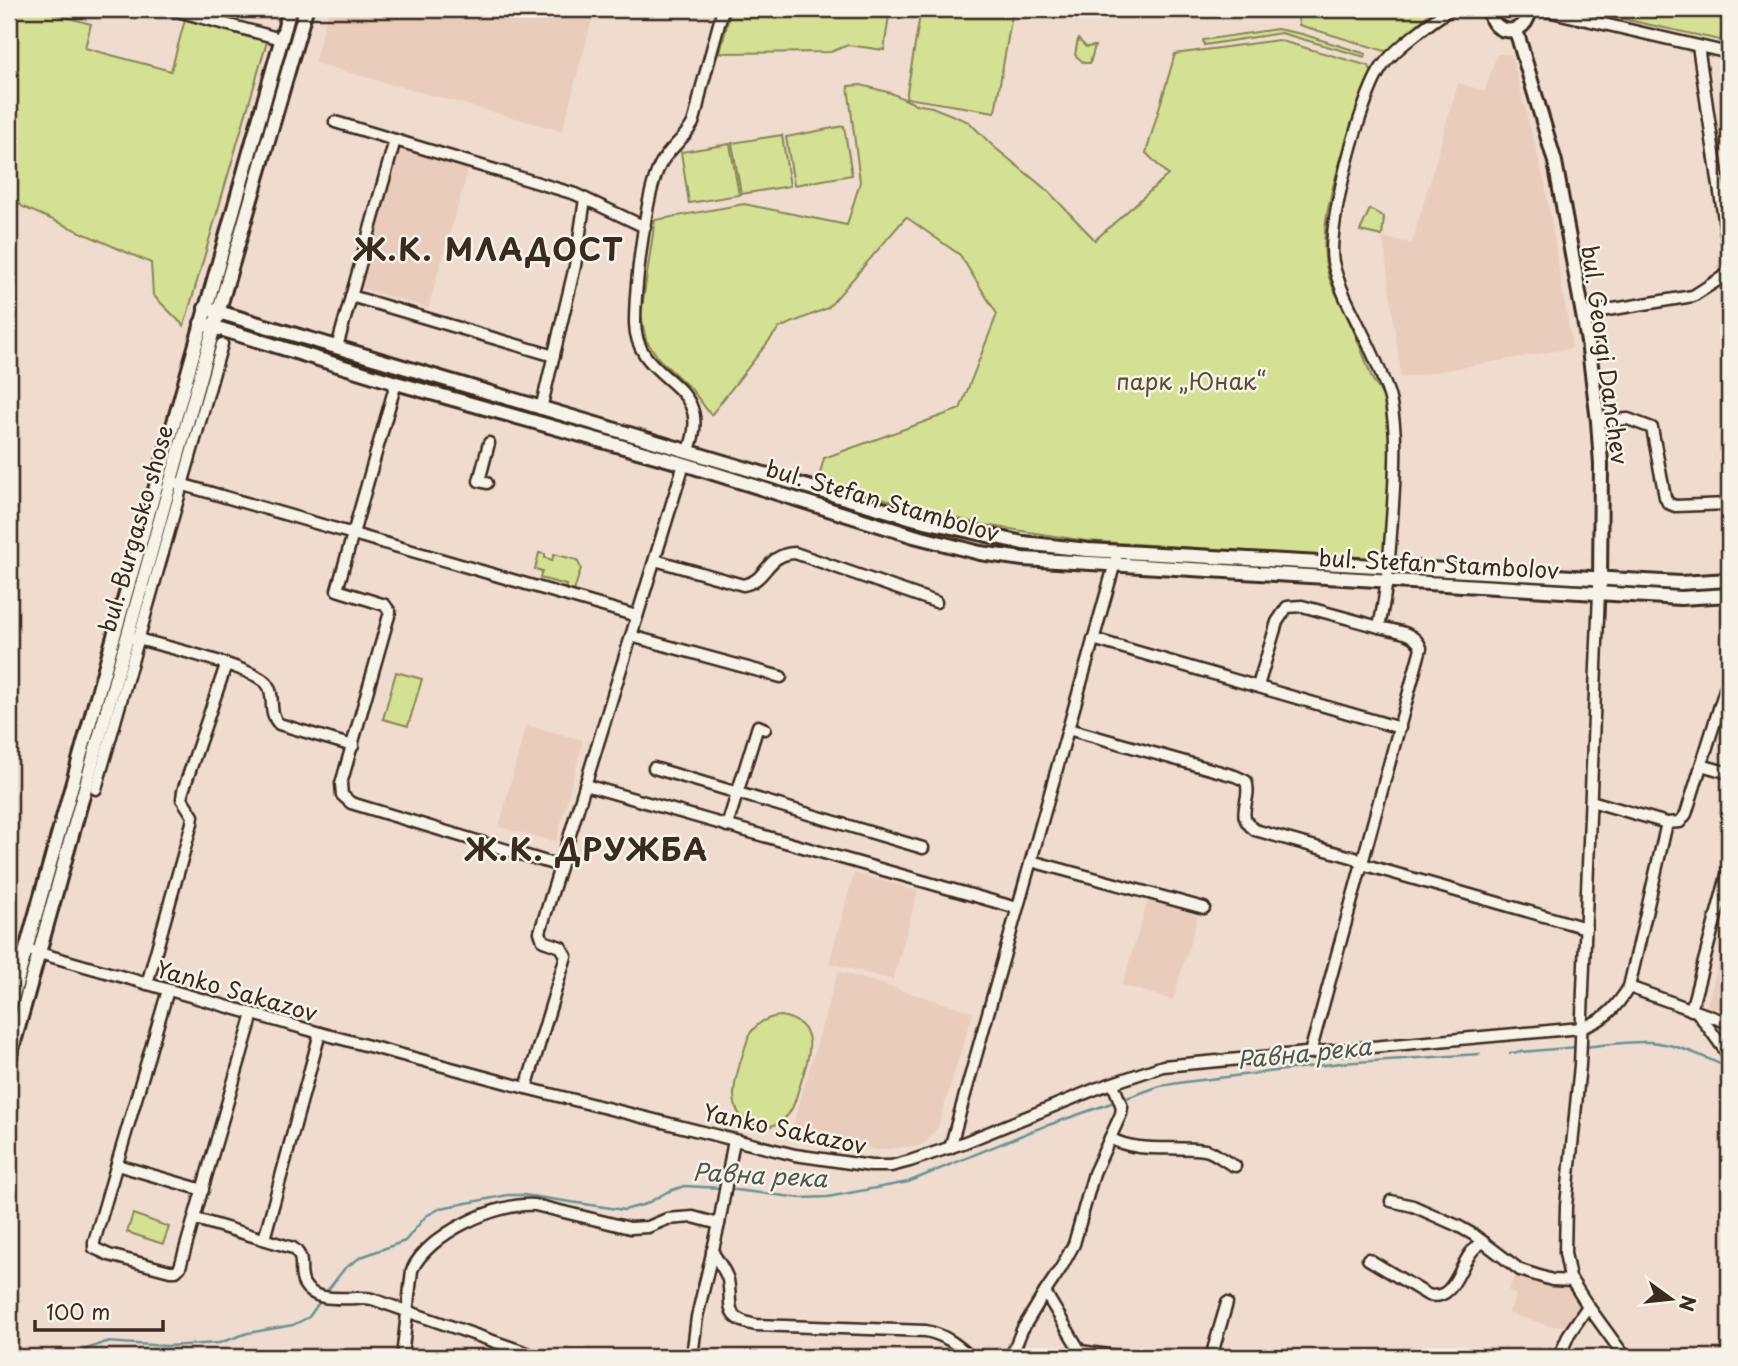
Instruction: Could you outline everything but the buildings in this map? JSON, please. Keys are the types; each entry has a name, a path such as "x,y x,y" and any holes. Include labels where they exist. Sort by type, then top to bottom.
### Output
{"main road":[{"name":"bul. Burgasko shose","path":"212,310 289,9"},
{"name":"bul. Burgasko shose","path":"9,1060 32,951 208,324 306,9"},
{"path":"1490,9 1496,26 1507,31 1516,30 1525,23 1529,9"},
{"name":"bul. Georgi Danchev","path":"1516,30 1555,162 1583,314 1598,421 1602,485 1600,585"},
{"name":"bul. Stefan Stambolov","path":"212,310 813,489 930,522 1023,543 1118,552 1389,566 1600,585 1681,598 1729,595"},
{"name":"bul. Burgasko shose","path":"9,1010 32,951 133,638 177,482 208,324"},
{"name":"bul. Stefan Stambolov","path":"208,324 396,383 684,464 914,536 1023,559 1388,582 1600,585 1729,580"},
{"path":"684,464 689,450"}],"street":[{"path":"170,9 281,38"},
{"path":"689,450 696,424 694,409 686,395 643,354 635,326 636,298 645,227 658,168 692,124 723,9"},
{"path":"1378,627 1388,582 1396,456 1394,421 1388,390 1338,279 1332,253 1337,204 1365,106 1379,72 1389,57 1451,9"},
{"path":"1539,9 1729,53"},
{"path":"1698,46 1726,206 1729,251"},
{"path":"335,122 585,199 645,227"},
{"path":"337,347 396,140"},
{"path":"541,409 575,266 585,199"},
{"path":"1583,314 1693,296 1729,273"},
{"path":"351,296 554,356"},
{"path":"222,344 177,482 637,616"},
{"path":"396,383 337,590 385,605 390,615 340,787 341,795 347,801 560,866"},
{"path":"1598,421 1628,419 1652,428 1668,503 1675,506 1729,504"},
{"path":"487,483 479,481 489,443"},
{"path":"526,1088 566,956 563,949 543,942 539,935 684,464"},
{"path":"950,1148 1118,552"},
{"path":"654,560 743,584 753,583 775,558 783,553 795,553 936,602"},
{"name":"bul. Georgi Danchev","path":"1572,1281 1566,1265 1566,1206 1580,1065 1600,585"},
{"path":"1258,686 1277,622 1287,607 1302,606 1413,636 1421,648 1310,1053"},
{"path":"631,636 781,677"},
{"path":"96,789 133,638 226,665 264,681 270,688 272,717 279,724 353,746"},
{"path":"1093,639 1400,729"},
{"path":"147,984 192,823 193,816 182,799 183,791 226,665"},
{"path":"1591,801 1667,823 1676,824 1684,818 1727,683 1729,684"},
{"path":"727,826 758,726 765,729"},
{"path":"1068,729 1246,781 1249,790 1245,821 1255,830 1586,928"},
{"path":"1701,765 1729,773"},
{"path":"654,768 923,848"},
{"path":"585,785 1017,908"},
{"path":"1581,1028 1598,1022 1608,1014 1617,1006 1629,987 1667,823"},
{"path":"1031,861 1204,908"},
{"path":"1694,1012 1729,868"},
{"path":"1717,913 1729,917"},
{"name":"Yanko Sakazov","path":"32,951 526,1088 795,1155 871,1166 891,1166 950,1148 1114,1088 1133,1075 1163,1066 1581,1028"},
{"path":"1629,987 1729,1023"},
{"path":"167,990 94,1248 109,1255 176,1271 180,1266 196,1219 253,1014"},
{"path":"1694,1012 1729,1056"},
{"path":"264,1239 320,1033"},
{"path":"1011,1357 1022,1331 1074,1244 1094,1173 1121,1114 1114,1088"},
{"path":"1110,1138 1131,1145 1205,1150 1235,1166"},
{"path":"692,1357 697,1317 719,1224 734,1140"},
{"path":"117,1165 203,1190"},
{"path":"1391,1201 1413,1206 1458,1226 1520,1270 1552,1280 1572,1281 1625,1357"},
{"path":"402,1357 412,1270 417,1258 452,1231 500,1208 522,1204 535,1205 631,1228 648,1227 667,1219 694,1217 719,1224"},
{"path":"196,1219 299,1252 302,1259 301,1277 306,1288 317,1295 329,1298 358,1296 539,1357"},
{"path":"1368,1259 1438,1298 1450,1289 1471,1251 1484,1242"},
{"path":"712,1251 728,1278 729,1308 733,1316 743,1322 756,1325 926,1331 942,1335 956,1343 971,1357"},
{"path":"1045,1292 1080,1351 1088,1355 1123,1357"},
{"path":"1211,1357 1227,1303"},
{"path":"1559,1357 1569,1334 1588,1306"},
{"path":"1131,1357 1160,1357"}],"shaded area":[{"path":"329,9 595,9 562,131 314,63"},
{"path":"1497,54 1511,54 1545,184 1572,348 1401,378 1383,238 1412,243 1458,83 1485,91"},
{"path":"398,147 469,167 428,308 357,287"},
{"path":"526,725 583,740 556,842 499,827"},
{"path":"854,873 918,891 893,980 829,963"},
{"path":"1148,900 1198,916 1173,1000 1122,985"},
{"path":"1729,926 1729,1012 1707,1006"},
{"path":"838,971 973,1012 937,1129 923,1145 876,1150 793,1125"},
{"path":"1517,1273 1571,1287 1582,1311 1568,1326 1549,1326 1509,1313 1516,1295 1508,1290"}],"green space":[{"path":"9,9 36,9 91,24 85,48 171,71 186,16 268,38 184,326 153,295 151,263 23,207 9,194"},
{"path":"731,9 890,9 884,50 848,45 831,52 720,53"},
{"path":"921,9 1013,9 995,112 906,98"},
{"path":"1297,9 1433,10 1388,52 1299,25"},
{"path":"1577,9 1729,9 1729,42"},
{"path":"1277,29 1366,54 1365,57 1281,33 1204,45 1203,40"},
{"path":"1078,39 1086,47 1095,46 1090,63 1084,63 1075,55"},
{"name":"парк „Юнак“","path":"1278,40 1369,66 1373,75 1337,171 1330,198 1324,248 1330,281 1372,378 1384,398 1389,416 1392,456 1386,560 1086,541 978,524 818,481 824,458 960,409 997,314 960,255 906,217 828,308 779,328 711,415 692,390 659,359 646,340 641,315 655,220 744,204 847,225 860,182 848,86 861,85 891,93 969,122 993,146 1048,191 1095,240 1168,175 1146,153 1175,54"},
{"path":"844,126 852,175 794,185 786,137"},
{"path":"782,135 790,186 741,194 732,143"},
{"path":"730,144 739,195 689,203 681,152"},
{"path":"1370,209 1384,217 1382,236 1360,231"},
{"path":"539,553 552,560 554,554 577,560 581,568 574,591 565,590 566,585 540,578 542,571 535,569"},
{"path":"396,672 422,679 408,726 383,719"},
{"path":"781,1016 803,1026 809,1043 807,1064 788,1115 775,1125 759,1126 743,1118 737,1109 735,1085 749,1035 762,1021"},
{"path":"133,1214 169,1227 163,1244 127,1232"}],"waterway":[{"name":"Равна река","path":"1583,1047 1633,1042 1660,1043 1729,1068"},
{"name":"Равна река","path":"1510,1053 1577,1047"},
{"name":"Равна река","path":"1124,1099 1160,1086 1185,1082 1341,1063 1480,1054"},
{"name":"Равна река","path":"728,1189 801,1198 828,1197 908,1182 1037,1129 1117,1101"},
{"name":"Равна река","path":"324,1295 345,1268 361,1257 405,1241 426,1216 441,1208 508,1195 524,1195 624,1210 646,1204 684,1186 722,1188"},
{"name":"Равна река","path":"76,1357 87,1349 106,1342 166,1346 219,1343 248,1333 293,1325 309,1317 321,1300"}],"district":[{"name":"Ж.К. МЛАДОСТ","path":"489,248"},
{"name":"Ж.К. ДРУЖБА","path":"587,848"}]}
